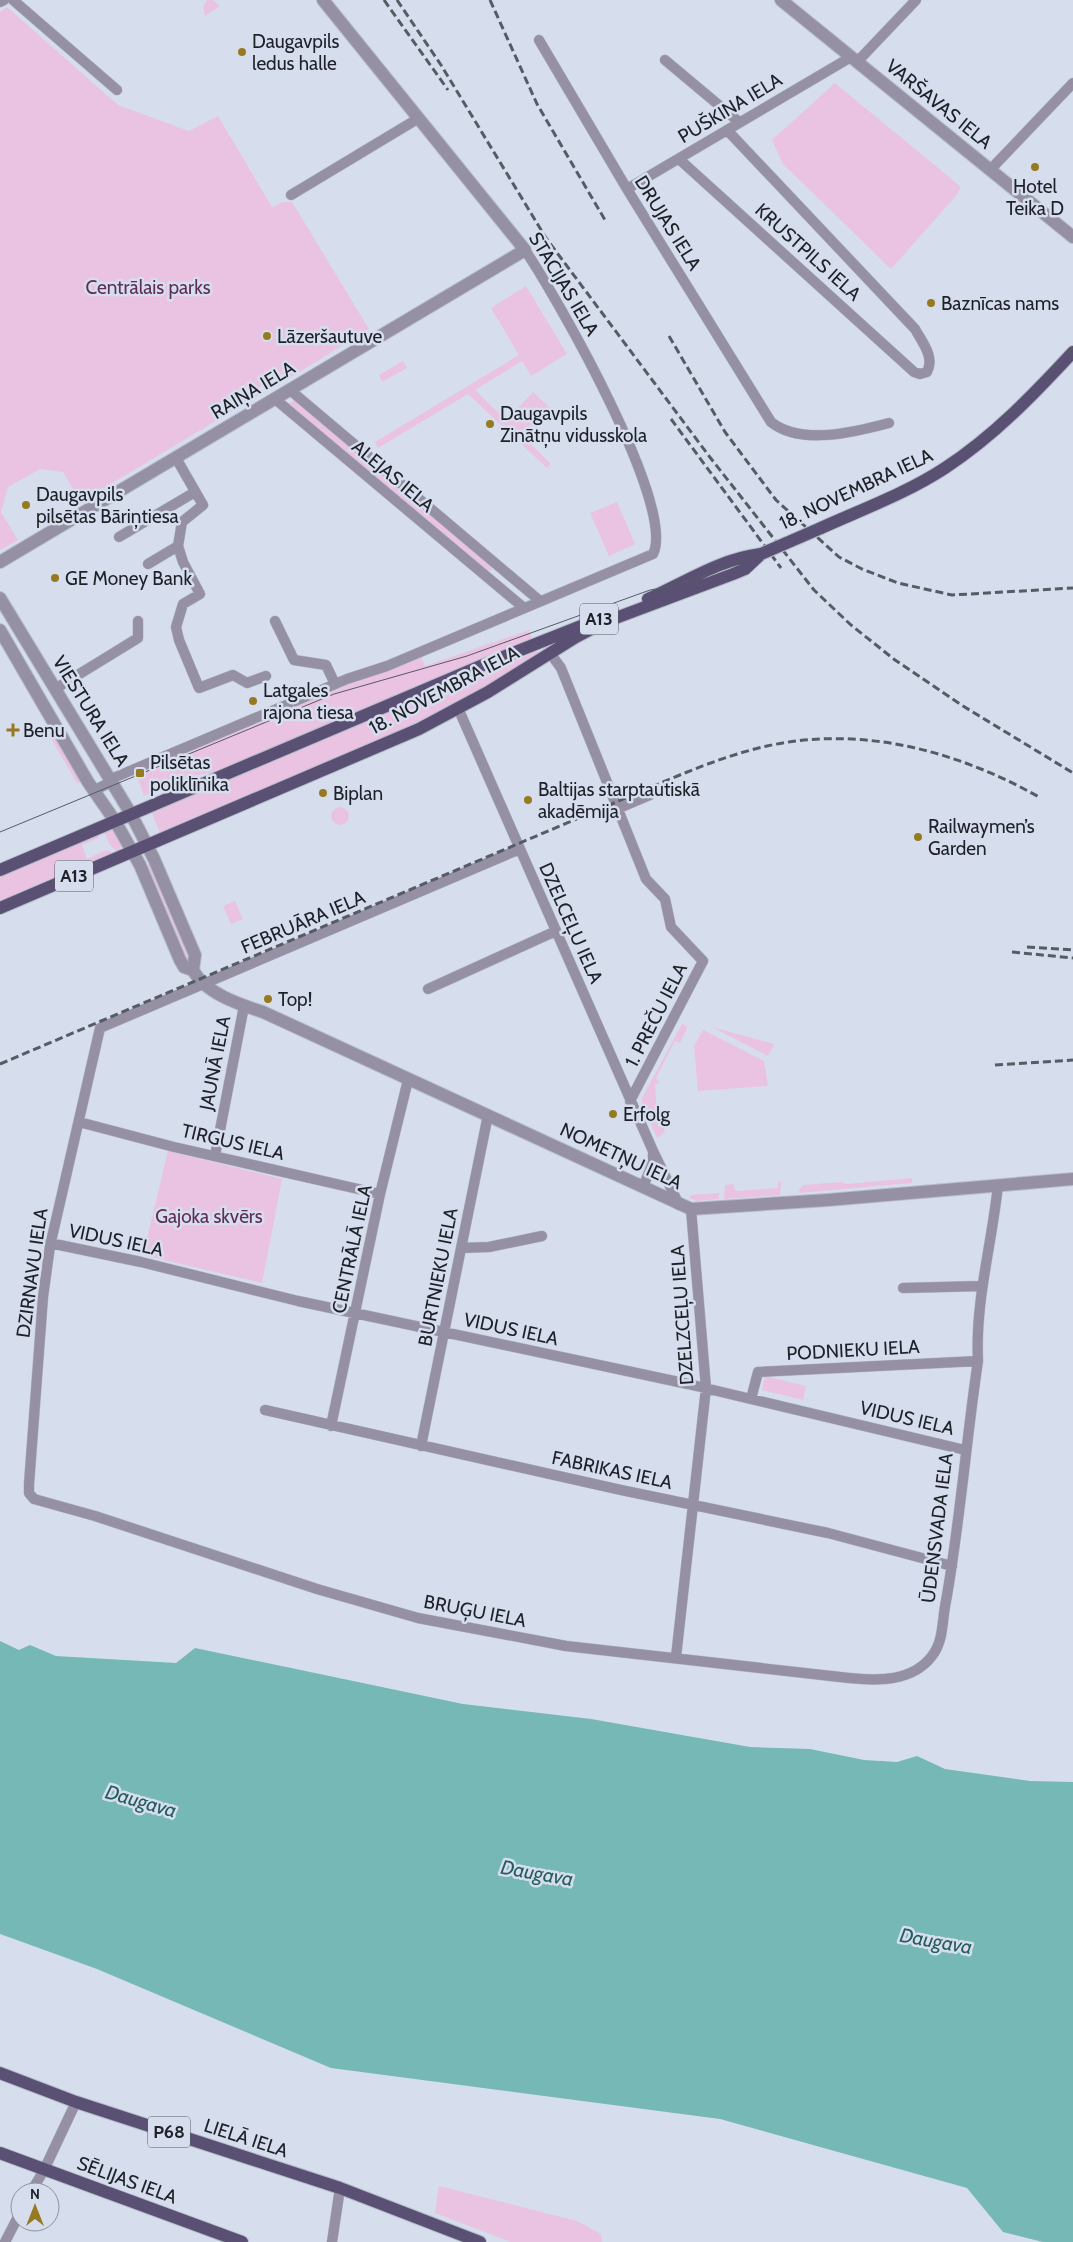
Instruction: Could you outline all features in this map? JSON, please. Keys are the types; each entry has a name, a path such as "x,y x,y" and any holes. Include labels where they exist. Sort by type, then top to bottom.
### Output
{"main road":[{"name":"18. NOVEMBRA IELA","path":"0,870 475,668 623,610 690,577 739,557 761,554 905,490 967,452 1005,421 1073,352"},
{"name":"18. NOVEMBRA IELA","path":"0,908 419,729 517,676 550,653 605,622 733,574 745,568 761,554"},
{"name":"LIELĀ IELA","path":"0,2073 76,2102 340,2188 480,2242"},
{"name":"SĒLIJAS IELA","path":"0,2153 242,2242"}],"street":[{"path":"0,2 4,0"},
{"path":"12,0 117,90"},
{"name":"STACIJAS IELA","path":"323,0 525,250 616,413 633,448 653,513 658,536 656,549"},
{"name":"VARŠAVAS IELA","path":"782,0 1073,237"},
{"name":"PUŠKINA IELA","path":"627,189 740,122 854,59 916,0"},
{"name":"DRUJAS IELA","path":"539,40 627,189 770,422 780,429 820,436 854,432 889,423"},
{"path":"665,60 740,122"},
{"path":"990,170 1073,83"},
{"path":"291,195 419,118"},
{"name":"KRUSTPILS IELA","path":"679,159 914,372 920,374 927,372 931,365 930,357 915,329 727,130"},
{"name":"RAIŅA IELA","path":"0,562 525,250"},
{"name":"ALEJAS IELA","path":"290,390 540,601"},
{"name":"ALEJAS IELA","path":"274,399 524,608"},
{"path":"176,458 203,505 182,522 178,546 182,562 200,594 183,604 176,626 179,640 199,688 233,675 247,683 266,676"},
{"path":"119,537 195,492"},
{"path":"148,564 178,546"},
{"name":"18. NOVEMBRA IELA","path":"94,790 107,784 111,779 335,684 387,666 649,557 656,549"},
{"path":"490,579 500,567"},
{"name":"VIESTURA IELA","path":"0,598 111,779 147,844"},
{"path":"55,689 138,638 138,621"},
{"path":"275,621 294,660 326,665 335,684"},
{"name":"VIESTURA IELA","path":"0,630 88,782 115,821 132,851"},
{"name":"1. PREČU IELA","path":"550,653 561,668 646,879 665,899 670,927 703,961 630,1101"},
{"name":"DZELCEĻU IELA","path":"458,708 653,1152 685,1207"},
{"path":"617,809 650,795"},
{"path":"147,844 195,955 193,970"},
{"name":"FEBRUĀRA IELA","path":"100,1028 520,849"},
{"name":"NOMETŅU IELA","path":"132,851 180,960 184,967 193,970 203,984 244,1006 262,1012 488,1115 685,1207 828,1200 1073,1179"},
{"path":"428,989 556,931"},
{"name":"JAUNĀ IELA","path":"215,1156 244,1006"},
{"name":"DZIRNAVU IELA","path":"31,1496 28,1493 50,1243 100,1028"},
{"name":"CENTRĀLĀ IELA","path":"331,1426 380,1194 408,1080"},
{"name":"BURTNIEKU IELA","path":"421,1446 488,1115"},
{"name":"TIRGUS IELA","path":"79,1122 380,1194"},
{"path":"643,1187 653,1162 653,1152"},
{"name":"ŪDENSVADA IELA","path":"925,1664 934,1655 940,1639 952,1566 965,1450 978,1362 977,1337 982,1286 994,1228 998,1185"},
{"name":"DZELZCEĻU IELA","path":"676,1657 706,1388 685,1207"},
{"path":"461,1248 489,1247 542,1236"},
{"name":"VIDUS IELA","path":"50,1243 141,1262 356,1314 706,1388 965,1450"},
{"path":"903,1288 982,1286"},
{"name":"PODNIEKU IELA","path":"751,1399 758,1372 978,1362"},
{"name":"FABRIKAS IELA","path":"265,1410 421,1446 828,1534 952,1566"},
{"name":"BRUĢU IELA","path":"31,1496 34,1499 229,1558 317,1589 418,1618 549,1643 881,1681 909,1673 925,1664"},
{"path":"37,2182 76,2102"},
{"path":"332,2242 340,2188"}],"green space":[{"path":"207,0 213,0 220,6 205,16 203,7"},
{"name":"Centrālais parks","path":"7,7 118,105 189,131 218,116 272,207 283,202 292,202 369,329 288,379 282,374 255,390 259,395 81,502 63,472 40,469 8,487 1,512 18,540 0,550 0,12"},
{"path":"835,83 961,187 955,197 891,269 783,164 772,140"},
{"path":"526,286 567,354 531,376 522,361 475,390 506,420 533,392 550,408 524,437 551,464 547,468 468,394 378,448 375,442 519,355 491,308"},
{"path":"403,361 407,368 382,382 379,375"},
{"path":"294,400 492,566 492,570 488,571 288,404"},
{"path":"617,502 635,544 609,556 590,513"},
{"path":"529,630 532,640 216,771 191,777 144,796 136,773 334,690 421,657 425,666"},
{"path":"536,649 539,654 494,681 401,730 160,833 151,811 460,681 526,656"},
{"path":"49,735 57,739 82,782 77,783"},
{"path":"340,807 346,810 349,816 346,822 340,825 334,822 331,816 334,810"},
{"path":"110,829 113,830 122,847 117,851 110,845 104,832"},
{"path":"99,834 99,838 82,845 87,859 106,850 113,853 0,901 0,876"},
{"path":"149,864 188,956 187,959 146,866"},
{"path":"235,901 243,919 231,924 223,906"},
{"path":"682,1024 687,1026 687,1028 680,1043 675,1041 656,1078 660,1083 655,1084 658,1127 663,1127 665,1132 657,1138 642,1104 642,1098"},
{"path":"712,1027 774,1044 768,1056"},
{"path":"703,1030 764,1061 768,1086 698,1091 694,1046"},
{"name":"Gajoka skvērs","path":"168,1151 282,1179 262,1283 143,1255"},
{"path":"912,1178 912,1183 800,1193 799,1190 803,1185 841,1182 847,1184"},
{"path":"781,1181 780,1195 724,1199 725,1185 734,1184 735,1191 778,1188 778,1182"},
{"path":"719,1193 719,1199 697,1201 689,1198 691,1195"},
{"path":"765,1376 806,1386 803,1400 762,1390"},
{"path":"439,2186 577,2221 601,2234 602,2242 511,2242 435,2213"}],"water":[{"name":"Daugava","path":"0,1641 19,1650 30,1645 56,1656 176,1663 195,1648 463,1704 591,1719 750,1747 810,1749 864,1760 897,1762 917,1756 945,1769 1030,1781 1073,1782 1073,2242 1043,2242 1003,2232 967,2188 720,2119 331,2068 97,1969 0,1934"}],"tram line":[{"path":"0,832 334,694 467,656 650,590 699,578 868,506 934,472 971,447 1017,407 1073,348"}],"railway":[{"path":"384,0 448,90"},
{"path":"397,0 441,65 546,238 709,456 814,590 851,625 895,660 963,706 1073,773"},
{"path":"490,0 537,104 605,220"},
{"path":"669,336 725,432 776,500 839,557 862,569 898,583 952,595 1073,588"},
{"path":"671,419 781,568"},
{"path":"0,1064 670,779 747,751 803,740 838,739 908,746 942,755 975,767 1039,797"},
{"path":"1027,947 1073,950"},
{"path":"1012,952 1073,958"},
{"path":"995,1065 1073,1060"}],"place":[{"name":"Daugavpils ledus halle","path":"242,52"},
{"name":"Hotel Teika D","path":"1035,167"},
{"name":"Baznīcas nams","path":"931,303"},
{"name":"Lāzeršautuve","path":"267,336"},
{"name":"Daugavpils Zinātņu vidusskola","path":"490,424"},
{"name":"Daugavpils pilsētas Bāriņtiesa","path":"26,505"},
{"name":"GE Money Bank","path":"55,578"},
{"name":"Latgales rajona tiesa","path":"253,701"},
{"name":"Benu","path":"13,730"},
{"name":"Pilsētas poliklīnika","path":"140,773"},
{"name":"Biplan","path":"323,793"},
{"name":"Baltijas starptautiskā akadēmija","path":"528,800"},
{"name":"Railwaymen’s Garden","path":"918,837"},
{"name":"Top!","path":"268,999"},
{"name":"Erfolg","path":"613,1114"}]}
